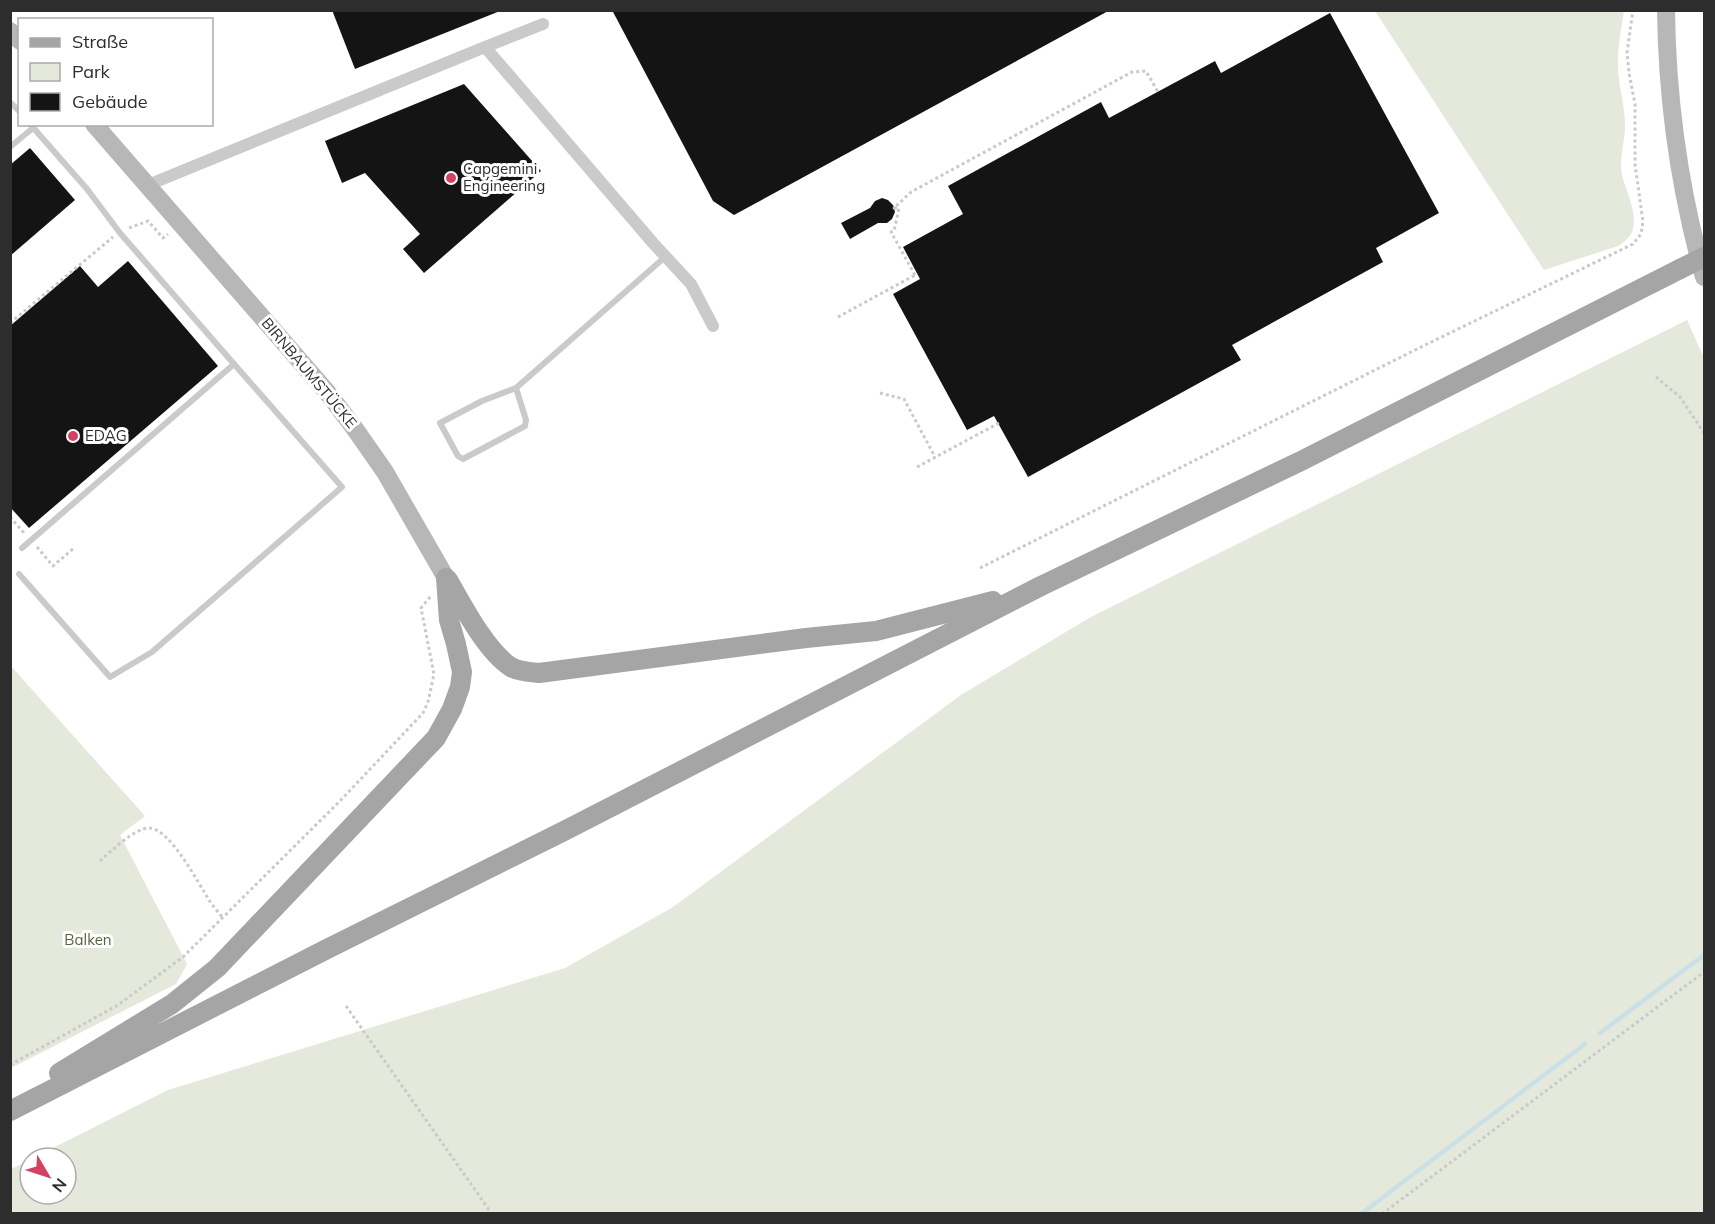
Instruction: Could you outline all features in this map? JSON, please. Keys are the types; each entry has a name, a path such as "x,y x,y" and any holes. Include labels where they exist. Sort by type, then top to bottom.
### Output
{"main road":[{"path":"10,1110 564,831 1041,586 1301,461 1704,257"},
{"path":"446,578 476,627 496,653 513,669 539,673 876,631 972,608 1041,586"},
{"path":"10,1102 172,1004 217,968 436,738 452,709 460,687 462,672 449,620 446,578"}],"street":[{"path":"1666,10 1672,100 1684,193 1704,277"},
{"path":"148,185 543,24"},
{"path":"485,47 691,284 713,326"},
{"name":"BIRNBAUMSTÜCKE","path":"96,126 327,392 384,472 446,578"}],"lane":[{"path":"10,147 32,126 87,189 120,233 342,487 152,652 110,677 19,574"},
{"path":"516,388 526,420 525,426 463,459 458,456 440,423 482,401 516,388 665,256"},
{"path":"22,548 234,364"}],"path":[{"path":"980,568 1419,348 1634,244 1641,234 1643,222 1635,164 1635,104 1627,53 1633,10"},
{"path":"838,317 916,275 891,232 894,231 899,207 894,208 911,192 1132,72 1146,72 1158,92"},
{"path":"10,323 108,240 148,221 163,238 181,223"},
{"path":"1656,376 1680,397 1704,433"},
{"path":"880,393 904,399 936,457"},
{"path":"917,467 999,423"},
{"path":"10,1065 118,1005 183,957 340,801 423,713 428,702 434,674 421,608 446,578"},
{"path":"100,861 142,829 158,830 171,842 223,918"},
{"path":"1382,1214 1704,972"},
{"path":"346,1006 492,1214"}],"green space":[{"path":"1375,11 1624,11 1618,70 1625,125 1621,169 1634,216 1633,229 1629,237 1618,246 1544,270"},
{"path":"1687,320 1704,358 1704,1213 11,1213 11,1169 18,1166 18,1206 78,1206 78,1146 57,1146 168,1090 565,968 673,907 961,695 1089,618"},
{"name":"Balken","path":"10,665 145,816 120,835 187,964 176,984 11,1068"}],"building":[{"path":"332,10 500,10 500,11 355,69"},
{"path":"612,10 1110,10 734,215 713,201"},
{"path":"1330,13 1439,213 1376,248 1383,262 1232,345 1241,360 1028,477 994,416 967,430 893,294 920,279 903,247 963,214 948,186 1101,102 1109,118 1215,61 1221,73"},
{"name":"Capgemini Engineering","path":"464,84 541,171 424,273 403,249 420,234 365,173 342,183 325,141"},
{"path":"30,148 75,200 10,256 10,165"},
{"path":"882,198 893,205 895,212 892,219 887,223 878,223 850,239 841,223 870,208 875,201"},
{"name":"EDAG","path":"128,261 218,366 29,528 10,507 10,326 80,266 98,287"}],"waterway":[{"path":"1600,1033 1704,955"},
{"path":"1361,1214 1585,1044"}],"place":[{"name":"Capgemini Engineering","path":"451,178"},
{"name":"EDAG","path":"73,436"}]}
